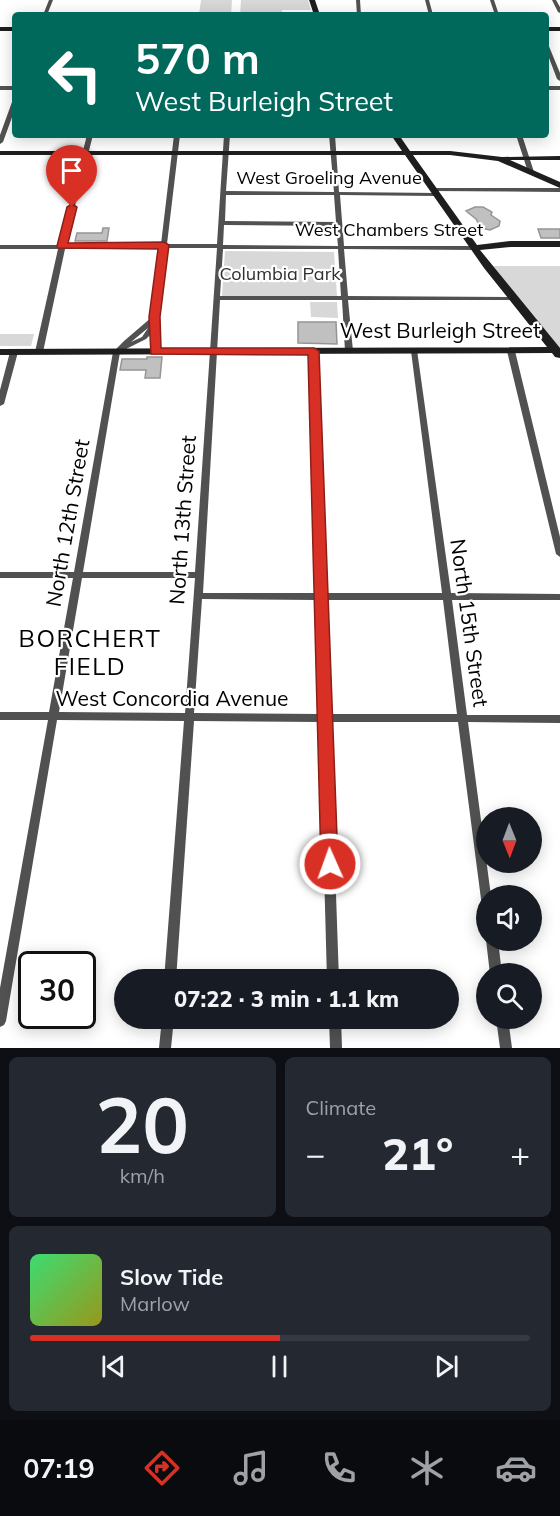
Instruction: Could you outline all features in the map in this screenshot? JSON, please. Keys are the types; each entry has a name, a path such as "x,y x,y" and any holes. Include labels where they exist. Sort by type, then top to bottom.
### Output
{"main road":[{"path":"398,138 450,153 500,159 560,185"},
{"path":"398,138 475,248 513,299 558,353"},
{"path":"0,153 85,156 450,153"},
{"path":"410,155 516,166"},
{"path":"0,160 85,156"},
{"path":"459,159 560,158"},
{"name":"West Chambers Street","path":"475,248 511,244 560,244"},
{"name":"West Burleigh Street","path":"0,352 511,351 558,353"}],"street":[{"path":"554,0 560,12"},
{"path":"549,52 560,79"},
{"path":"0,141 12,110"},
{"path":"39,352 62,246 89,138"},
{"path":"155,351 155,319 177,138"},
{"name":"North 13th Street","path":"171,969 198,596 227,138"},
{"path":"332,138 349,351"},
{"path":"520,138 531,172"},
{"name":"West Groeling Avenue","path":"223,193 560,190"},
{"path":"221,223 338,224"},
{"name":"West Chambers Street","path":"0,247 164,245 475,248"},
{"path":"217,298 513,299"},
{"path":"117,352 144,338 155,319"},
{"path":"314,351 333,969"},
{"name":"North 15th Street","path":"414,351 484,885"},
{"path":"511,351 560,554"},
{"path":"0,404 14,352"},
{"name":"North 12th Street","path":"0,1021 51,716 117,352"},
{"path":"0,575 199,574"},
{"path":"198,596 560,597"},
{"name":"West Concordia Avenue","path":"0,716 560,719"},
{"path":"165,1048 167,1029"},
{"path":"335,1029 336,1048"},
{"path":"503,1029 506,1048"}],"green space":[{"path":"201,0 232,0 231,12 199,12"},
{"path":"241,0 308,0 311,10 282,10 282,12 240,12"},
{"name":"Columbia Park","path":"225,251 334,252 337,296 222,296"},
{"path":"487,266 560,266 560,355"},
{"path":"310,302 337,302 338,318 311,317"},
{"path":"0,334 34,334 31,346 0,346"}],"building":[{"path":"475,207 483,207 492,212 491,215 500,221 499,226 490,230 481,228 476,219 466,211"},
{"path":"103,228 109,228 107,241 75,241 77,233 102,233"},
{"path":"538,229 560,229 560,238 541,238"},
{"path":"298,322 336,322 337,344 298,343"},
{"path":"147,357 162,357 160,378 145,378 146,370 120,370 122,359 147,359"}],"district":[{"name":"BORCHERT FIELD","path":"90,653"}],"route":[{"path":"72,207 62,246 164,245 155,317 155,351 314,351 330,864"}]}
